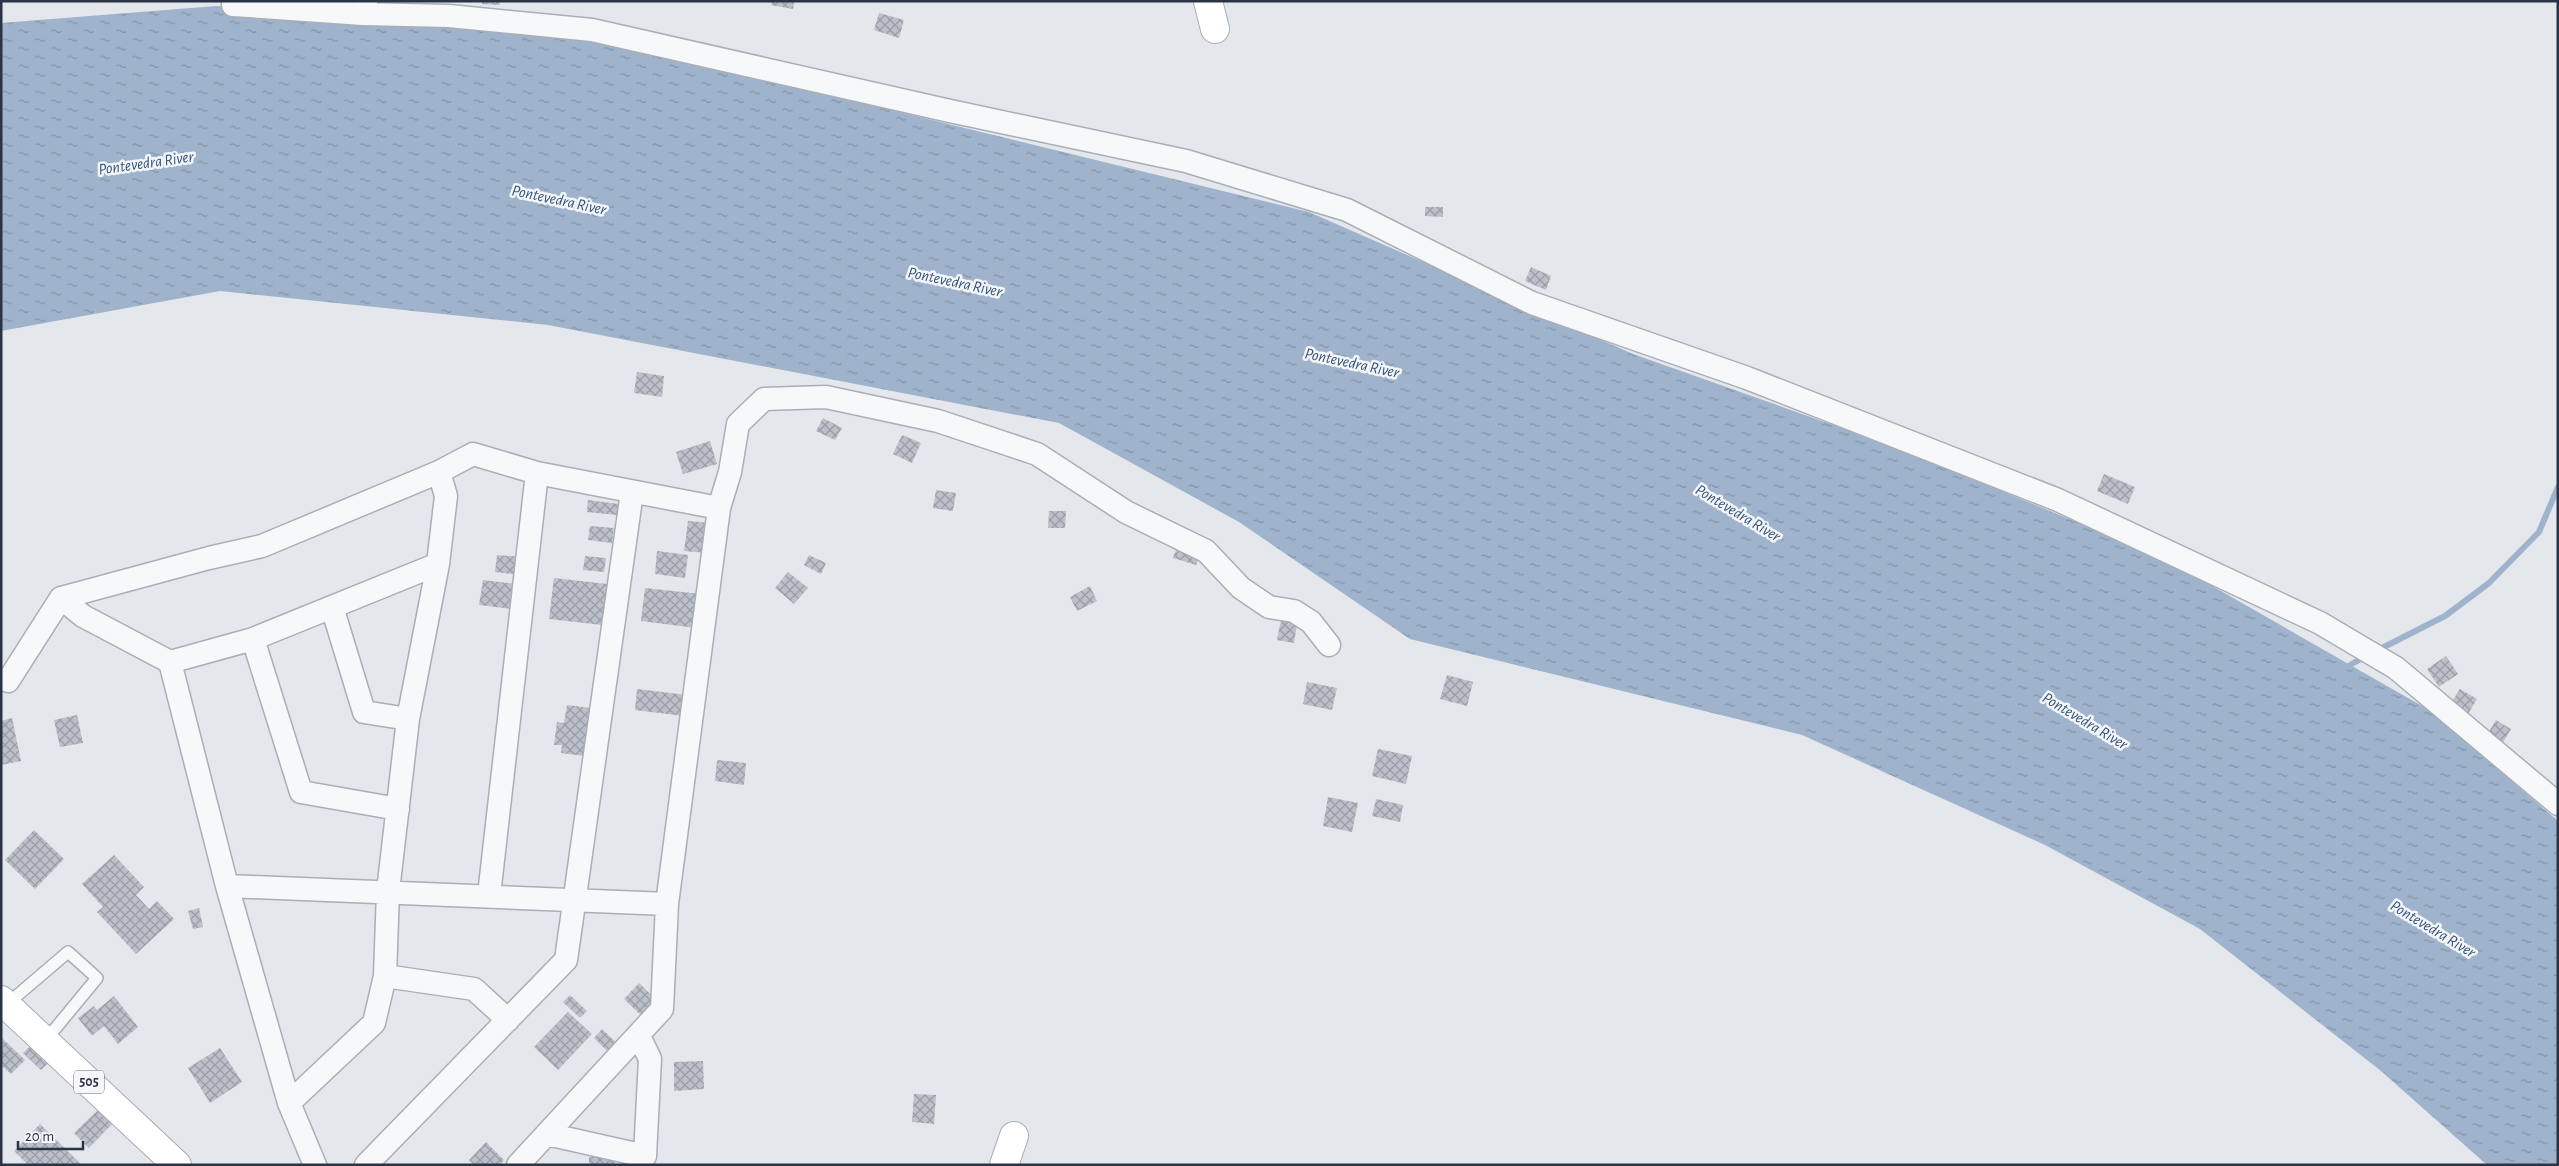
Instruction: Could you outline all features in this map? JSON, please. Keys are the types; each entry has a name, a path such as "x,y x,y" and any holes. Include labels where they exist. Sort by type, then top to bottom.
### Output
{"main road":[{"path":"1208,1 1215,29"},
{"name":"505","path":"3,1002 177,1165"},
{"path":"1004,1165 1014,1136"}],"street":[{"path":"233,5 365,8 592,30 950,111 1186,161 1347,210 1532,303 1747,378 2058,500 2320,623 2396,668 2558,804"},
{"path":"518,1165 662,1009 667,904 719,508 730,472 738,424 764,399 826,397 929,419 1037,454 1126,512 1206,551 1241,588 1269,607 1294,611 1310,622 1329,645"},
{"path":"8,681 61,598 209,558 262,546 439,472 473,454 537,473 719,508"},
{"path":"290,1103 374,1023 385,976 388,891 408,719 438,564 446,496 439,472"},
{"path":"489,895 537,473"},
{"path":"366,1165 566,960 632,492"},
{"path":"61,598 83,616 170,662 253,639 438,564"},
{"path":"332,608 364,712 408,719"},
{"path":"253,639 301,792 398,809"},
{"path":"170,662 227,886 290,1103 315,1165"},
{"path":"227,886 489,895 667,904"},
{"path":"385,976 474,989 508,1020"},
{"path":"547,1134 645,1156 650,1059 639,1036"}],"lane":[{"path":"3,1002 68,952 97,978 44,1041"}],"water":[{"name":"Pontevedra River","path":"216,6 476,21 572,32 1309,212 1633,354 1901,449 2165,559 2429,710 2558,821 2558,1165 2487,1165 2381,1071 2200,929 2045,845 1802,735 1410,639 1239,522 1059,423 548,325 220,291 1,331 1,23"}],"building":[{"path":"482,1 500,1 500,5 482,4"},
{"path":"772,1 794,1 793,9 771,5"},
{"path":"879,13 904,20 899,38 874,30"},
{"path":"1425,207 1443,207 1443,217 1425,216"},
{"path":"1531,267 1551,276 1546,290 1525,281"},
{"path":"637,372 664,376 662,397 634,393"},
{"path":"823,418 842,428 835,440 816,431"},
{"path":"902,435 921,443 912,463 893,454"},
{"path":"710,441 717,464 683,474 676,452"},
{"path":"2104,474 2135,487 2128,504 2097,491"},
{"path":"936,490 956,493 953,511 933,508"},
{"path":"588,500 618,504 617,515 587,512"},
{"path":"1049,511 1066,511 1065,528 1048,528"},
{"path":"688,521 711,523 708,553 684,551"},
{"path":"590,526 614,528 612,543 588,540"},
{"path":"1178,545 1201,553 1196,565 1173,558"},
{"path":"657,551 688,555 685,578 655,574"},
{"path":"497,555 523,557 521,575 495,572"},
{"path":"809,555 826,563 821,574 804,565"},
{"path":"585,556 606,558 604,572 583,570"},
{"path":"788,572 808,588 794,604 775,588"},
{"path":"554,578 607,584 602,625 549,619"},
{"path":"483,580 516,584 513,609 479,605"},
{"path":"1090,586 1097,601 1077,611 1070,597"},
{"path":"645,588 701,594 696,628 641,621"},
{"path":"1282,615 1298,618 1294,643 1277,640"},
{"path":"2446,656 2458,674 2439,687 2427,669"},
{"path":"1447,675 1473,682 1467,706 1440,699"},
{"path":"1307,682 1337,688 1332,710 1303,704"},
{"path":"637,689 687,695 684,716 635,710"},
{"path":"2460,689 2477,699 2468,714 2451,703"},
{"path":"567,705 598,709 592,757 561,753 562,745 554,745 557,722 564,723"},
{"path":"77,715 83,743 60,747 54,720"},
{"path":"12,718 21,761 1,765 1,721"},
{"path":"2496,720 2511,729 2499,749 2484,740"},
{"path":"1378,749 1412,756 1406,784 1372,776"},
{"path":"717,760 746,763 744,785 715,781"},
{"path":"1328,797 1358,803 1352,832 1323,826"},
{"path":"1376,799 1403,805 1400,822 1372,816"},
{"path":"34,830 64,859 35,889 5,860"},
{"path":"114,855 144,887 136,895 149,909 157,901 174,919 136,954 97,912 103,907 82,884"},
{"path":"199,908 203,927 193,929 188,911"},
{"path":"639,983 661,1004 646,1020 624,999"},
{"path":"570,995 587,1011 580,1018 563,1002"},
{"path":"114,996 138,1027 118,1044 104,1026 92,1036 78,1018 94,1006 97,1010"},
{"path":"568,1012 592,1034 558,1070 534,1047"},
{"path":"602,1029 622,1048 613,1057 594,1038"},
{"path":"1,1037 25,1060 11,1074 1,1065"},
{"path":"34,1042 52,1059 41,1070 23,1053"},
{"path":"220,1048 242,1082 210,1103 188,1068"},
{"path":"703,1061 704,1089 674,1091 674,1062"},
{"path":"914,1094 936,1095 934,1124 912,1122"},
{"path":"100,1108 114,1122 89,1148 74,1133"},
{"path":"40,1124 82,1165 28,1165 14,1151"},
{"path":"486,1142 504,1160 500,1165 474,1165 469,1160"},
{"path":"589,1157 615,1157 615,1165 589,1165"}],"waterway":[{"path":"2378,650 2445,616 2489,583 2539,532 2558,487"},
{"path":"2343,669 2366,656"}]}
